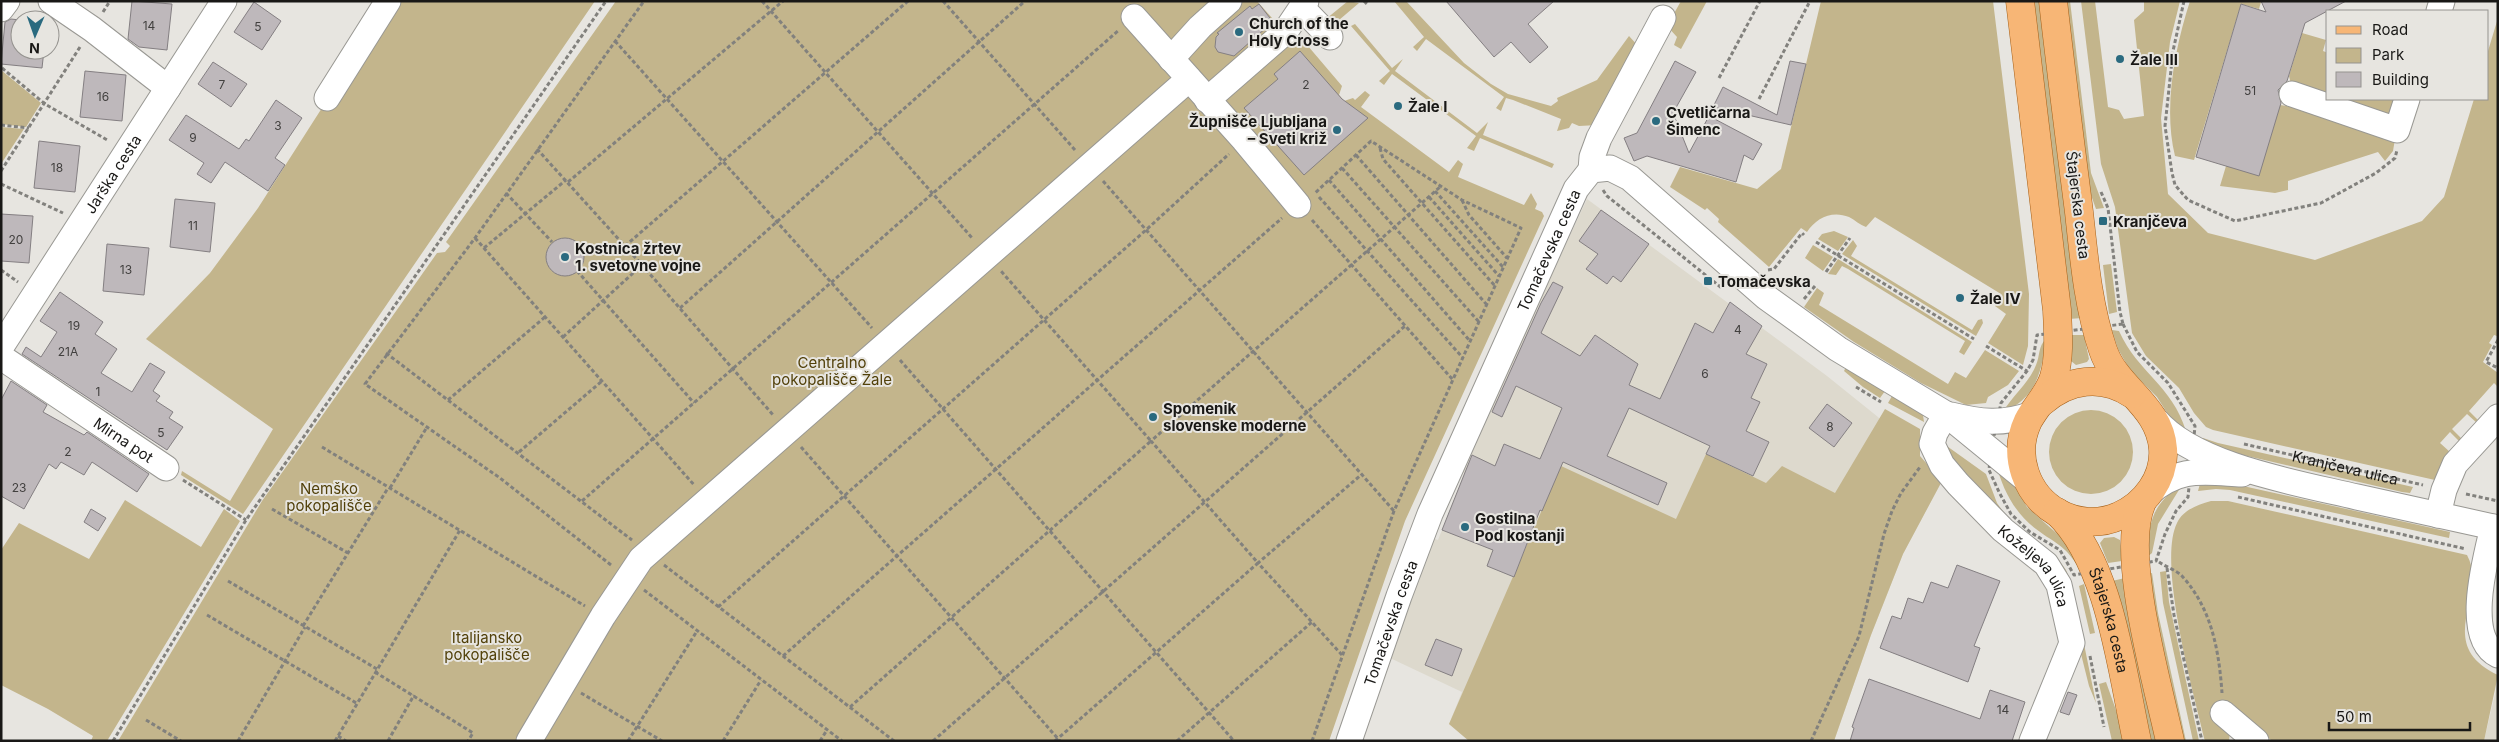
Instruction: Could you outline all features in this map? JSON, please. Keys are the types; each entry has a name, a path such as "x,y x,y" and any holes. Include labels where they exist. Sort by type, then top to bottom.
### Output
{"main road":[{"name":"Štajerska cesta","path":"2020,1 2057,310 2056,366 2052,384 2023,436 2022,465 2028,481 2039,498 2057,512 2081,540 2102,593 2113,629 2137,741"},
{"name":"Štajerska cesta","path":"2053,1 2092,304 2106,358 2116,376 2155,419 2160,433 2163,457 2157,479 2145,498 2135,524 2137,583 2170,741"},
{"name":"Štajerska cesta","path":"2037,408 2059,389 2070,384 2091,381 2113,384 2136,397"},
{"name":"Štajerska cesta","path":"2057,512 2082,521 2101,521 2120,516 2145,498"}],"street":[{"path":"1,9 7,1"},
{"path":"51,1 92,29 168,88"},
{"name":"Jarška cesta","path":"1,347 224,1"},
{"path":"327,98 388,1"},
{"path":"1171,58 1200,27 1230,1"},
{"path":"1207,100 1285,32 1304,4 1330,38"},
{"path":"1134,17 1244,140 1307,199"},
{"path":"1663,18 1599,138 1592,157 1591,170 1610,168 1630,178 1735,272 1785,312 1838,350 1946,414 2028,481"},
{"path":"529,741 603,616 627,578 648,552 1189,79"},
{"path":"2292,94 2397,130 2407,100"},
{"name":"Tomačevska cesta","path":"1349,741 1399,596 1430,514 1573,195 1581,180 1591,170"},
{"name":"Mirna pot","path":"1,358 166,468"},
{"path":"1946,414 1988,422 2006,421 2037,408"},
{"path":"1934,451 1932,440 1946,414"},
{"path":"2438,515 2444,490 2455,464 2498,417"},
{"name":"Kranjčeva ulica","path":"2155,419 2169,434 2181,443 2262,475 2496,528"},
{"name":"Koželjeva ulica","path":"1934,451 1958,484 1982,509 2052,571 2062,594 2072,643 2032,741"},
{"name":"Kranjčeva ulica","path":"2145,498 2164,481 2178,475 2205,472 2262,475"},
{"path":"2496,528 2484,568 2479,623 2483,639 2492,652 2498,655"},
{"path":"2223,713 2256,741"}],"path":[{"path":"1,171 110,1"},
{"path":"113,741 246,520 606,1"},
{"path":"644,1 475,238 386,353 365,384 500,478 627,578 842,741"},
{"path":"762,1 1098,379 1258,563 1342,655"},
{"path":"484,248 525,212 567,181 783,1"},
{"path":"625,246 908,1"},
{"path":"680,308 1025,1"},
{"path":"1364,1 1368,5"},
{"path":"1719,78 1760,1"},
{"path":"1759,99 1810,1"},
{"path":"2184,1 2173,51 2165,126 2175,185 2188,200 2234,221 2321,203 2376,173 2395,158 2400,139 2397,130"},
{"path":"582,501 830,281 1134,17"},
{"path":"615,40 886,344 1234,741"},
{"path":"2,68 45,104 127,151"},
{"path":"1,125 29,128"},
{"path":"718,606 1244,140"},
{"path":"783,656 1098,379 1329,180 1371,141 1462,200 1521,228 1394,511 1312,741"},
{"path":"1380,147 1383,160 1495,286"},
{"path":"537,149 680,308 1005,678 1057,740 1361,475"},
{"path":"1356,155 1486,305"},
{"path":"1342,168 1479,322"},
{"path":"1329,180 1470,341"},
{"path":"1,184 81,221"},
{"path":"850,707 1368,252 1440,186"},
{"path":"1435,191 1503,267"},
{"path":"506,194 552,242"},
{"path":"1607,196 1726,291"},
{"path":"1428,197 1499,276"},
{"path":"1307,199 1368,252 1463,358"},
{"path":"1307,199 1352,266 1453,380"},
{"path":"1462,200 1468,215 1507,258"},
{"path":"1766,270 1774,269 1802,233 1804,235"},
{"path":"475,238 708,500"},
{"path":"1826,272 1850,238"},
{"path":"1816,242 1974,339"},
{"path":"563,337 642,265"},
{"path":"577,271 694,403"},
{"path":"1798,306 1815,286"},
{"path":"448,400 545,316"},
{"path":"2112,325 2123,324 2137,352 2168,383 2195,426 2202,430"},
{"path":"933,741 1405,326"},
{"path":"2001,403 2027,371 2033,360 2037,335 2047,333"},
{"path":"2498,340 2486,362 2498,368"},
{"path":"1986,346 2027,371"},
{"path":"1252,352 1394,511"},
{"path":"386,353 519,452 894,741"},
{"path":"519,452 602,381"},
{"path":"238,741 304,626 427,427"},
{"name":"Kranjčeva ulica","path":"2236,442 2498,501"},
{"path":"322,447 603,616"},
{"path":"1811,741 1859,636 1884,534 1892,511 1902,492 1934,451"},
{"name":"Mirna pot","path":"166,468 246,520"},
{"path":"2229,495 2473,550"},
{"path":"2156,561 2165,534 2176,511 2188,497 2197,496"},
{"path":"272,509 348,553"},
{"path":"336,741 460,530"},
{"path":"2147,562 2156,561 2182,576 2202,604 2212,628 2220,659 2223,713"},
{"path":"2167,568 2174,615 2202,741"},
{"path":"228,581 304,626 473,733 468,741"},
{"path":"207,615 358,704"},
{"path":"1177,741 1312,622"},
{"path":"628,741 697,631"},
{"path":"723,741 761,680"},
{"path":"565,683 662,741"},
{"path":"388,741 414,695"},
{"path":"146,720 181,741"},
{"path":"820,741 827,730"},
{"path":"338,736 346,741"}],"shaded area":[{"path":"1587,199 1827,376 1878,417 1942,481 1903,554 1871,635 1834,741 1469,741 1449,724 1462,692 1390,658 1432,538 1438,540 1458,490 1464,473 1460,470"},
{"path":"2498,681 2498,741 2484,741"}],"green space":[{"path":"394,1 595,1 243,514 181,475 182,471 230,501 273,429 146,339 210,273 258,208"},
{"name":"Centralno pokopališče Žale","path":"616,1 1257,1 1296,45 1314,31 1319,37 1308,46 1342,86 1339,95 1344,101 1353,98 1355,100 1365,91 1370,95 1361,107 1449,172 1458,160 1463,164 1458,177 1524,205 1531,193 1537,204 1535,209 1542,212 1544,216 1405,521 1329,741 118,741 262,501 437,253 445,252 450,246 446,242"},
{"path":"1348,1 1359,3 1332,26 1326,19"},
{"path":"1394,1 1406,1 1464,63 1491,84 1508,94 1551,106 1558,101 1557,98 1597,80 1629,36 1640,48 1598,125 1579,126 1572,123 1569,128 1557,131 1561,119 1513,100 1506,98 1501,111 1496,108 1504,97 1426,39 1417,51 1413,47 1424,37"},
{"path":"1681,1 1707,1 1681,49 1674,45 1677,37 1667,26"},
{"path":"1821,1 1993,1 2029,294 2028,346 2023,365 1988,343 2006,314 1995,306 2001,294 1875,217 1866,227 1843,215 1831,215 1820,219 1807,232 1801,228 1769,267 1718,222 1719,219 1707,208 1705,210 1670,187 1680,167 1757,189 1781,169"},
{"path":"2030,1 2043,1 2082,318 2069,319"},
{"path":"2062,1 2070,1 2091,173 2104,208 2096,209 2087,184"},
{"path":"2081,1 2095,1 2108,107 2119,110 2124,119 2144,116 2134,20 2144,11 2144,1 2180,1 2170,42 2161,118 2168,194 2208,233 2315,260 2422,221 2444,197 2474,100 2489,100 2489,48 2498,18 2498,334 2497,336 2494,335 2489,343 2492,345 2483,362 2498,373 2498,387 2494,383 2469,411 2479,421 2477,423 2467,414 2452,429 2462,439 2460,442 2450,432 2440,443 2450,452 2441,465 2435,480 2206,427 2194,413 2179,388 2146,356 2132,333 2115,207 2101,164"},
{"path":"2190,1 2261,2 2259,9 2241,4 2194,160 2175,156 2170,118 2175,58"},
{"path":"1355,24 1392,68 1403,59 1395,71 1477,133 1488,122 1483,135 1554,164 1552,168 1480,138 1474,151 1467,148 1476,136 1392,74 1384,85 1379,81 1390,71 1351,26"},
{"path":"2302,33 2326,40 2323,51 2326,52 2326,98 2292,88 2289,76"},
{"path":"1,70 41,103 26,127 1,124"},
{"path":"2332,100 2401,100 2392,118"},
{"path":"2280,105 2298,108 2395,139 2393,151 2385,161 2378,152 2288,181 2288,190 2275,193 2220,186 2226,166"},
{"path":"1,127 24,129 1,164"},
{"path":"1834,231 1848,237 1838,251 1818,239 1822,234"},
{"path":"1853,240 1857,246 1851,256 1972,330 1978,320 1982,319 1983,323 1976,336 1842,254"},
{"path":"1813,245 1833,257 1823,271 1805,258"},
{"path":"1838,259 1972,342 1964,355 1959,352 1965,341 1848,269 1842,266 1836,275 1828,274"},
{"path":"2111,264 2117,312 2109,314 2103,265"},
{"path":"1817,288 1824,293 1819,305 1948,384 1955,372 1966,378 1985,350 2019,371 2008,385 1988,397 1986,403 1966,405 1921,383 1854,342 1804,307"},
{"path":"2112,330 2119,331 2136,358 2164,390 2180,415 2186,431 2171,419 2157,397 2130,370 2118,349"},
{"path":"2071,335 2084,335 2089,359 2087,362 2076,365 2071,361"},
{"path":"2046,339 2039,373 2030,392 2023,400 2003,412 2033,371"},
{"path":"1846,367 1885,391 1880,398 1844,371"},
{"path":"1892,396 1923,415 1924,422 1888,403"},
{"path":"1885,409 1920,429 1920,456 1942,481 1903,554 1871,635 1834,741 1469,741 1449,724 1561,466 1676,519 1706,454 1766,483 1782,466 1835,493"},
{"path":"2091,410 2107,413 2121,422 2130,436 2133,452 2130,468 2121,482 2107,491 2091,494 2075,491 2061,482 2052,468 2049,452 2052,436 2061,422 2075,413"},
{"path":"2203,438 2413,487 2410,493 2402,492 2204,446"},
{"path":"1944,444 1986,474 1997,503 2007,517 2014,525 2056,556 2066,570 2072,585 2096,703 2089,686 2070,610 1967,484"},
{"path":"1996,464 2013,483 2027,507 2062,538 2079,568 2064,549 2036,529 2021,515 2006,492"},
{"path":"2201,480 2225,482 2450,532 2449,538 2230,490 2198,491"},
{"path":"2182,485 2158,524 2152,553 2147,557 2149,534 2154,515 2164,499"},
{"path":"125,500 201,547 224,509 240,521 107,741 91,741 93,736 48,709 1,685 1,550 19,523 89,559"},
{"path":"2211,501 2228,501 2467,555 2472,570 2472,586 2465,634 2468,649 2479,663 2498,675 2484,741 2272,741 2240,713 2233,704 2229,741 2205,741 2179,629 2171,567 2172,542 2180,518 2196,506"},
{"path":"2114,537 2120,540 2122,561 2108,563 2100,543 2104,538"},
{"path":"2166,571 2169,602 2199,741 2193,741 2163,603 2160,572"},
{"path":"2152,573 2158,613 2186,741 2180,741 2147,574"},
{"path":"2125,578 2160,741 2147,741 2112,581"},
{"path":"2084,584 2095,633 2090,634 2079,586"},
{"path":"2106,682 2127,741 2112,741 2099,684"}],"building":[{"path":"132,1 172,4 167,50 139,47 128,39"},
{"path":"1446,1 1554,1 1528,24 1548,47 1530,63 1511,42 1494,57"},
{"path":"2261,1 2346,1 2326,10 2305,23 2287,81 2278,90 2281,103 2259,176 2196,157 2241,4 2266,12"},
{"path":"254,2 281,21 262,50 234,32"},
{"name":"Church of the Holy Cross","path":"1259,4 1270,18 1264,23 1267,27 1234,56 1218,52 1215,47 1216,37 1219,34 1217,33 1250,6 1252,9"},
{"path":"10,20 10,60 43,60 42,68 1,64 5,22"},
{"path":"1300,51 1342,99 1368,118 1304,175 1244,108 1278,79 1274,74"},
{"name":"Cvetličarna Šimenc","path":"1675,61 1696,72 1673,113 1689,153 1709,116 1762,144 1753,160 1744,155 1736,182 1647,156 1634,161 1624,138 1637,133"},
{"path":"1790,61 1806,64 1791,125 1713,107 1723,87 1777,115"},
{"path":"213,62 247,84 231,107 198,84"},
{"path":"85,71 126,75 122,121 80,117"},
{"path":"276,100 302,118 275,158 285,165 268,191 225,162 211,183 197,174 204,163 169,140 186,115 239,149 246,139 249,141"},
{"path":"39,141 80,146 75,192 34,188"},
{"path":"175,199 215,203 210,252 170,247"},
{"path":"1601,210 1649,244 1621,282 1613,276 1607,284 1586,269 1598,254 1579,241"},
{"path":"1,214 33,216 29,263 1,261"},
{"name":"Kostnica žrtev 1. svetovne vojne","path":"565,238 578,244 584,257 578,270 565,276 552,270 546,257 552,244"},
{"path":"107,244 149,248 144,295 103,291"},
{"path":"1553,282 1563,287 1541,333 1580,356 1595,335 1638,364 1629,385 1660,399 1695,323 1713,333 1730,302 1762,326 1746,354 1767,364 1751,398 1760,402 1746,431 1769,442 1753,476 1706,454 1710,446 1629,408 1607,456 1667,483 1658,505 1563,462 1542,511 1540,510 1514,577 1487,566 1493,550 1442,530 1472,455 1495,466 1504,444 1540,459 1562,408 1516,386 1502,417 1492,412 1541,303"},
{"path":"60,292 103,322 95,334 117,349 101,373 132,392 150,363 165,372 153,391 160,396 156,401 173,412 169,418 183,427 167,450 22,354 26,347 41,357 57,332 40,321"},
{"path":"11,381 47,405 43,412 84,435 87,432 149,474 137,492 92,462 84,475 61,462 56,469 49,464 24,509 1,496 1,400"},
{"path":"1827,404 1852,423 1834,447 1809,428"},
{"path":"91,509 106,518 98,531 84,522"},
{"path":"1957,565 2000,581 1974,646 1980,648 1968,682 1880,648 1892,616 1901,619 1908,598 1923,603 1931,582 1948,588"},
{"path":"1436,639 1462,649 1452,676 1425,665"},
{"path":"1869,679 1980,719 1990,690 2025,702 2012,741 1850,741 1854,728 1852,727"},
{"path":"2068,692 2077,695 2069,715 2060,712"}],"place":[{"name":"Church of the Holy Cross","path":"1239,32"},
{"name":"Žale III","path":"2120,59"},
{"name":"Žale I","path":"1398,106"},
{"name":"Cvetličarna Šimenc","path":"1656,121"},
{"name":"Župnišče Ljubljana – Sveti križ","path":"1337,130"},
{"name":"Kranjčeva","path":"2103,221"},
{"name":"Kostnica žrtev 1. svetovne vojne","path":"565,257"},
{"name":"Tomačevska","path":"1708,281"},
{"name":"Žale IV","path":"1960,298"},
{"name":"Spomenik slovenske moderne","path":"1153,417"},
{"name":"Gostilna Pod kostanji","path":"1465,527"}],"park label":[{"name":"Nemško pokopališče","path":"329,496"},
{"name":"Italijansko pokopališče","path":"487,646"}]}
